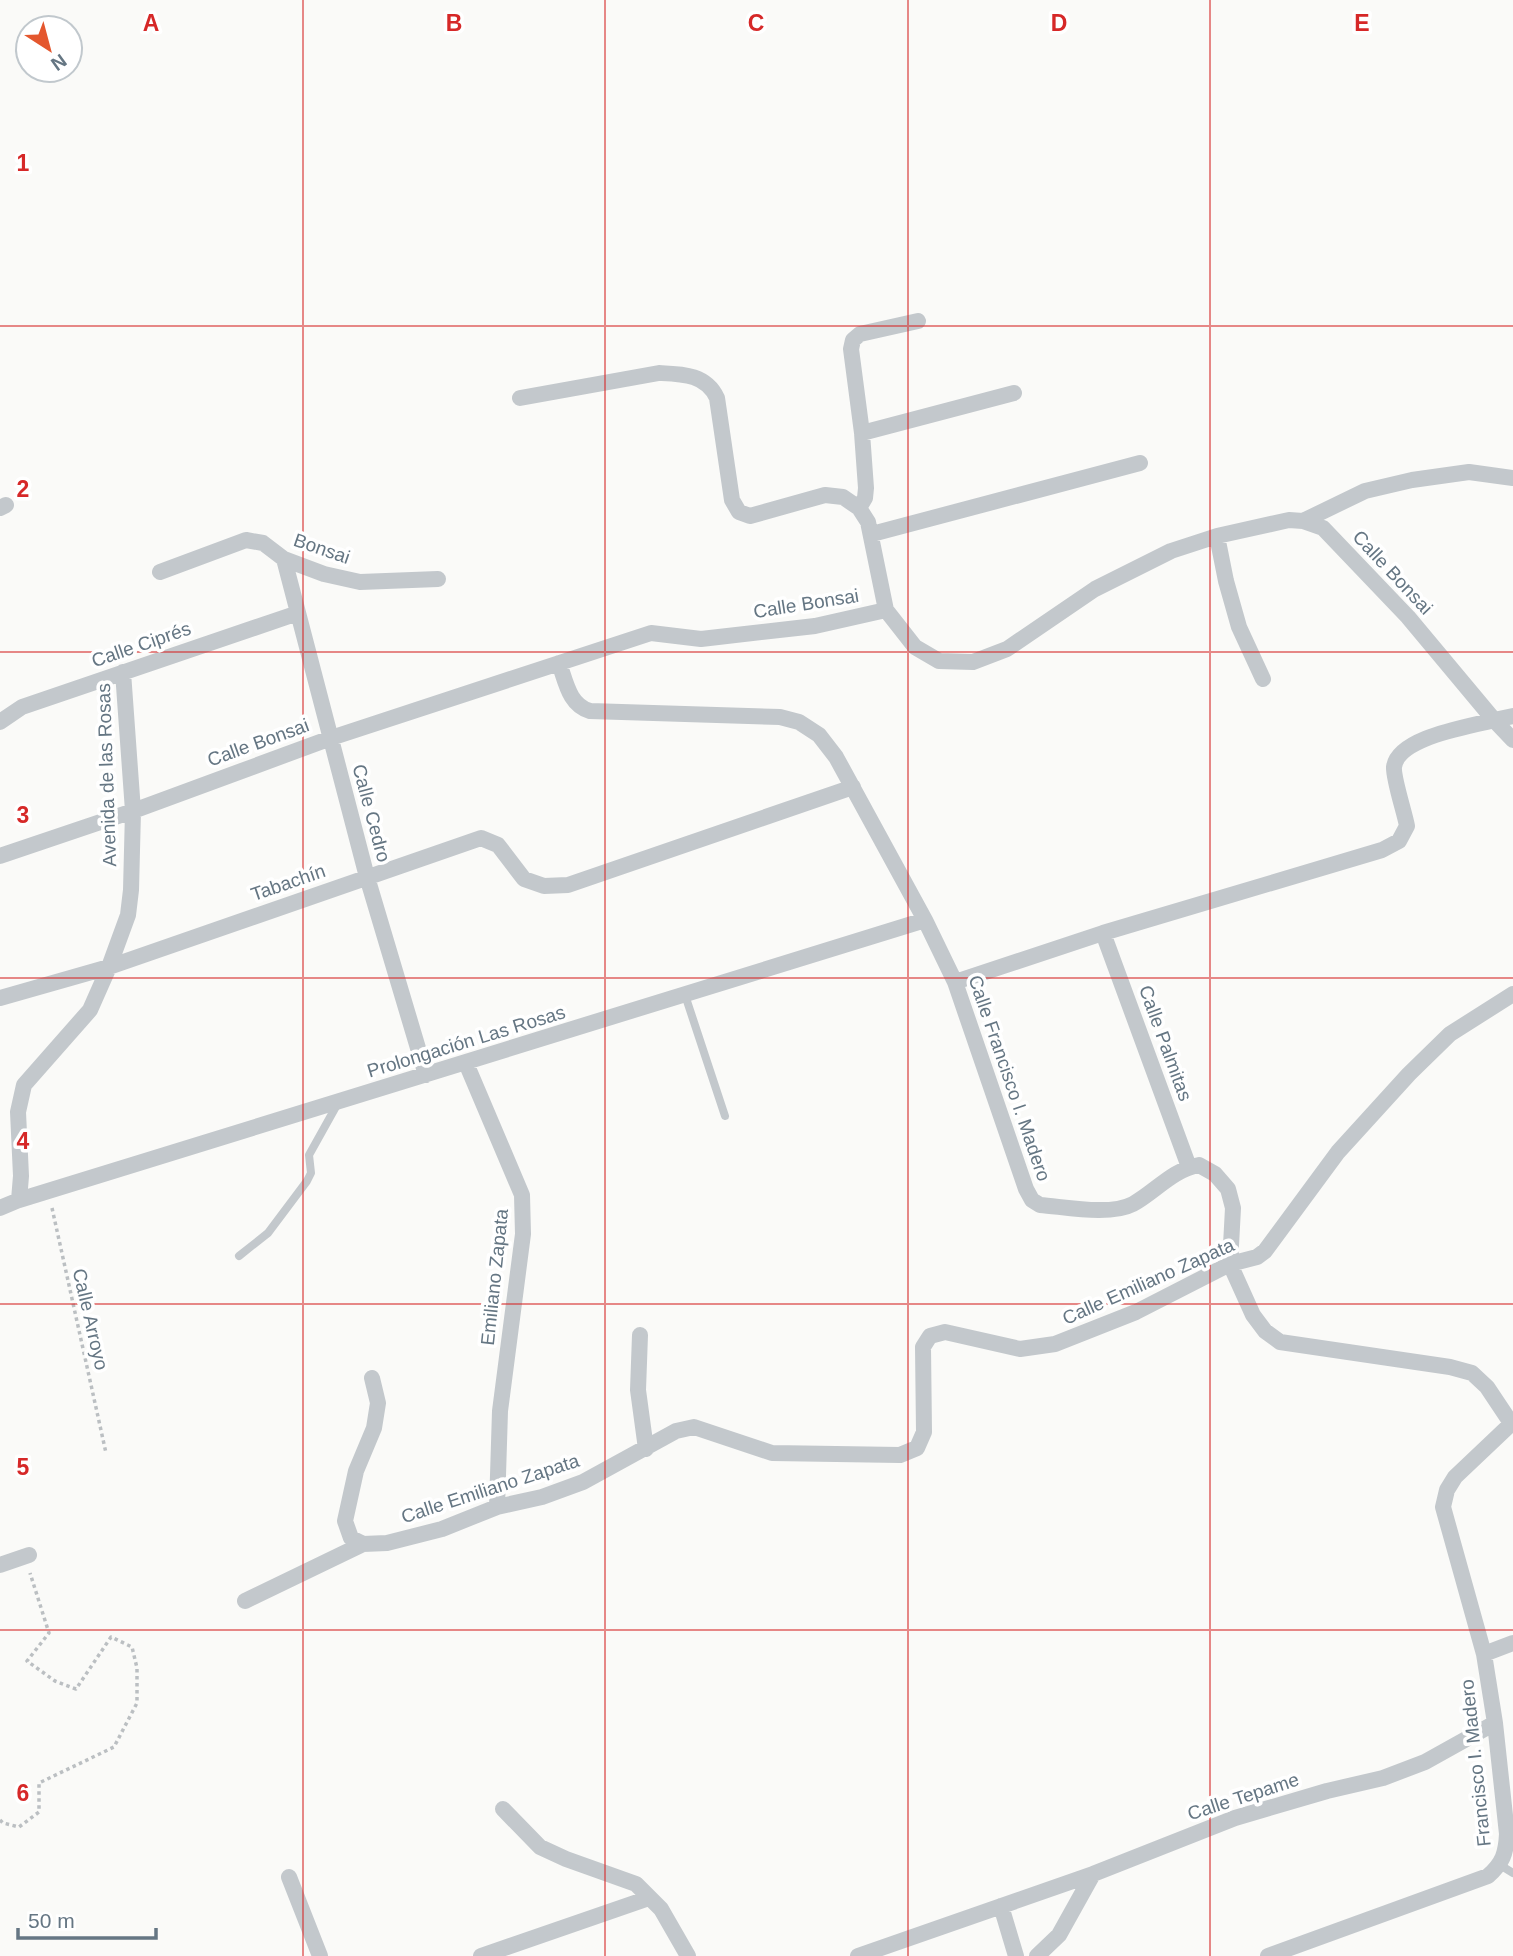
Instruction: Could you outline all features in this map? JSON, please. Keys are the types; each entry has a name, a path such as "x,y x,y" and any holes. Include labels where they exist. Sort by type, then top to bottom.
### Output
{"street":[{"path":"859,508 865,498 866,488 862,433 850,349 853,340 860,334 918,321"},
{"path":"520,398 659,373 701,379 711,386 717,398 732,500 739,512 750,516 825,495 843,497 859,508 872,534 886,611"},
{"path":"862,433 1014,393"},
{"path":"872,534 1140,463"},
{"path":"1303,521 1365,491 1412,480 1469,472 1513,478"},
{"name":"Calle Bonsai","path":"0,856 133,811 331,738 652,633 701,639 815,626 886,611 915,647 939,661 973,662 1007,649 1094,589 1171,551 1217,536 1289,520 1303,521 1323,528 1408,617 1513,740"},
{"path":"1217,536 1239,627 1263,679"},
{"name":"Bonsai","path":"160,572 246,540 263,543 284,559 324,574 360,582 438,579"},
{"name":"Calle Cedro","path":"284,559 367,877 426,1075"},
{"name":"Calle Ciprés","path":"0,722 23,707 298,613"},
{"name":"Calle Francisco I. Madero","path":"559,663 573,702 581,709 779,717 799,722 819,735 836,757 853,787 925,920 955,982 1021,1177 1032,1200 1040,1205 1118,1210 1133,1204 1189,1167"},
{"name":"Avenida de las Rosas","path":"19,1200 21,1176 18,1112 24,1085 90,1010 128,915 133,811 123,673"},
{"path":"955,982 1103,933 1382,850 1399,841 1407,826 1394,767 1402,751 1421,740 1513,716"},
{"name":"Tabachín","path":"0,998 109,967 481,838 498,845 524,879 544,886 568,886 853,787"},
{"name":"Prolongación Las Rosas","path":"19,1200 925,920"},
{"name":"Calle Palmitas","path":"1103,933 1189,1167"},
{"name":"Calle Emiliano Zapata","path":"246,1601 363,1544 387,1543 442,1529 497,1507 542,1497 583,1482 676,1431 694,1427 772,1453 900,1455 917,1448 924,1432 923,1346 930,1335 945,1332 1020,1349 1055,1344 1136,1312 1230,1264 1257,1257 1265,1251 1338,1152 1409,1074 1450,1034 1513,994"},
{"name":"Emiliano Zapata","path":"466,1063 522,1195 523,1234 500,1411 497,1507"},
{"path":"1189,1167 1199,1165 1215,1174 1228,1189 1233,1208 1230,1264 1253,1315 1265,1331 1280,1342 1450,1367 1472,1373 1487,1387 1512,1422"},
{"path":"0,1208 19,1200"},
{"path":"640,1335 638,1391 646,1449"},
{"path":"363,1544 351,1538 345,1521 356,1471 374,1428 378,1403 372,1378"},
{"name":"Francisco I. Madero","path":"1507,1869 1507,1833 1495,1723 1484,1654 1443,1507 1447,1490 1455,1478 1512,1422"},
{"path":"0,1565 29,1555"},
{"path":"1484,1654 1513,1643"},
{"name":"Calle Tepame","path":"858,1956 1093,1874 1235,1818 1326,1791 1383,1778 1426,1762 1495,1723"},
{"path":"503,1809 540,1847 636,1884 661,1909 688,1956"},
{"path":"1268,1956 1507,1869"},
{"path":"1037,1956 1059,1935 1093,1874"},
{"path":"289,1877 320,1956"},
{"path":"481,1956 649,1898"},
{"path":"1000,1906 1016,1956"}],"lane":[{"path":"685,995 725,1115"},
{"path":"239,1256 268,1233 307,1181 311,1173 309,1155 338,1102"}],"path":[{"name":"Calle Arroyo","path":"49,1192 106,1453"},
{"path":"0,1820 2,1823 19,1827 38,1812 39,1783 114,1747 137,1703 137,1668 132,1647 111,1637 76,1689 55,1681 27,1661 49,1633 28,1568 29,1555"}]}
